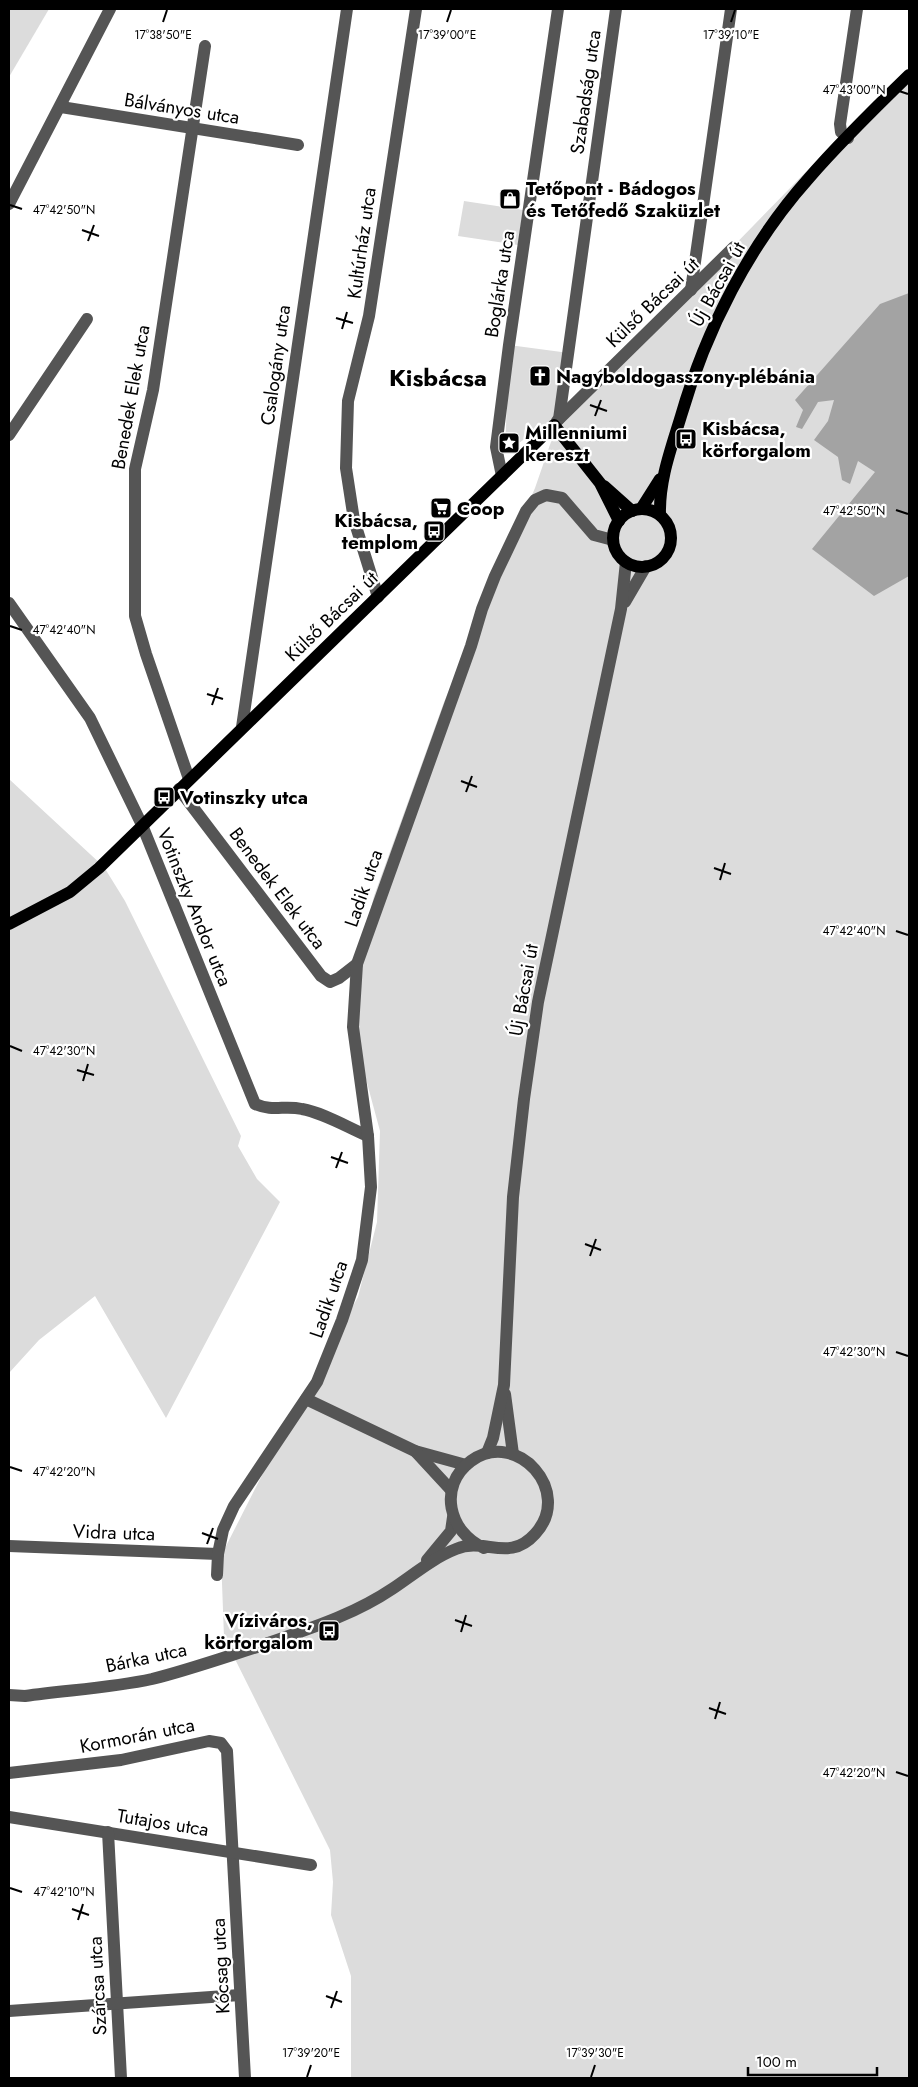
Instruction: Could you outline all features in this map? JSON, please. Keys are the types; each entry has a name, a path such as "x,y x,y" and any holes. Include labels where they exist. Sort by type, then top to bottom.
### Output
{"main road":[{"name":"Új Bácsai út","path":"646,566 663,558 671,540 666,522 660,515 663,473 686,397 710,333 773,225 808,179 909,76"},
{"name":"Külső Bácsai út","path":"9,924 70,892 124,844 556,422"},
{"path":"556,422 600,483 619,521 613,540 616,549 626,562 646,566"},
{"name":"Új Bácsai út","path":"619,521 637,510 663,473"},
{"path":"600,483 637,510 660,515"}],"street":[{"path":"9,204 61,107 110,9"},
{"name":"Csalogány utca","path":"242,727 347,9"},
{"name":"Kultúrház utca","path":"378,597 354,520 346,468 348,401 369,316 416,9"},
{"name":"Boglárka utca","path":"502,476 496,447 558,9"},
{"name":"Szabadság utca","path":"556,422 616,9"},
{"path":"691,290 731,9"},
{"path":"848,138 842,132 840,124 857,9"},
{"name":"Benedek Elek utca","path":"189,779 146,654 135,616 135,469 152,390 204,46"},
{"name":"Bálványos utca","path":"61,107 298,145"},
{"name":"Külső Bácsai út","path":"556,422 734,247"},
{"path":"9,435 87,319"},
{"name":"Ladik utca","path":"217,1575 218,1554 223,1530 234,1506 317,1382 342,1320 362,1260 371,1187 368,1136 353,1028 357,964 395,852 471,646 482,609 530,505 546,495 562,498 594,535 613,540"},
{"name":"Új Bácsai út","path":"487,1453 493,1438 504,1385 513,1197 524,1099 538,1002 621,609 626,577 626,562"},
{"name":"Új Bácsai út","path":"621,609 646,566"},
{"name":"Votinszky Andor utca","path":"9,603 90,718 142,825 255,1104 266,1109 289,1106 305,1109 368,1136"},
{"name":"Benedek Elek utca","path":"179,789 321,976 330,982 339,978 357,964"},
{"name":"Új Bácsai út","path":"504,1385 513,1454"},
{"path":"306,1400 415,1451 466,1465"},
{"path":"415,1451 451,1490"},
{"path":"487,1453 513,1454 527,1460 543,1478 548,1500 546,1515 534,1535 522,1544 507,1549 472,1546 456,1549 421,1568 452,1531 451,1490 457,1476 466,1465 487,1453"},
{"path":"453,1516 466,1537 484,1548"},
{"name":"Vidra utca","path":"9,1546 218,1554"},
{"name":"Bárka utca","path":"9,1695 25,1696 152,1679 235,1654 340,1616 391,1589 421,1568"},
{"name":"Kormorán utca","path":"9,1773 121,1760 209,1740 221,1743 227,1752 233,1852"},
{"name":"Tutajos utca","path":"9,1817 310,1865"},
{"name":"Szárcsa utca","path":"108,1832 121,2078"},
{"name":"Kócsag utca","path":"233,1852 245,2078"},
{"path":"9,2011 240,1994"}],"shaded area":[{"path":"9,9 49,9 9,77"},
{"path":"909,70 909,2078 351,2078 351,1976 331,1915 333,1882 330,1850 224,1637 221,1556 293,1414 358,1297 377,1222 380,1131 357,1046 357,965 374,896 444,702 535,488 561,413 505,453 509,345 569,353 563,410 713,267 835,142"},
{"path":"464,201 523,210 518,245 458,236"},
{"path":"909,293 909,576 874,596 812,549 875,472 858,461 850,484 842,480 838,457 814,440 828,421 834,400 818,402 802,429 796,427 803,410 795,400 880,304"},
{"path":"9,779 104,867 125,901 241,1136 238,1146 257,1179 280,1202 166,1418 95,1296 39,1340 9,1373"}],"place":[{"name":"Tetőpont - Bádogos és Tetőfedő Szaküzlet","path":"510,199"},
{"name":"Nagyboldogasszony-plébánia","path":"540,376"},
{"name":"Kisbácsa, körforgalom","path":"686,439"},
{"name":"Millenniumi kereszt","path":"509,443"},
{"name":"Coop","path":"441,508"},
{"name":"Kisbácsa, templom","path":"434,531"},
{"name":"Votinszky utca","path":"164,797"},
{"name":"Víziváros, körforgalom","path":"329,1631"}],"district":[{"name":"Kisbácsa","path":"438,378"}]}
